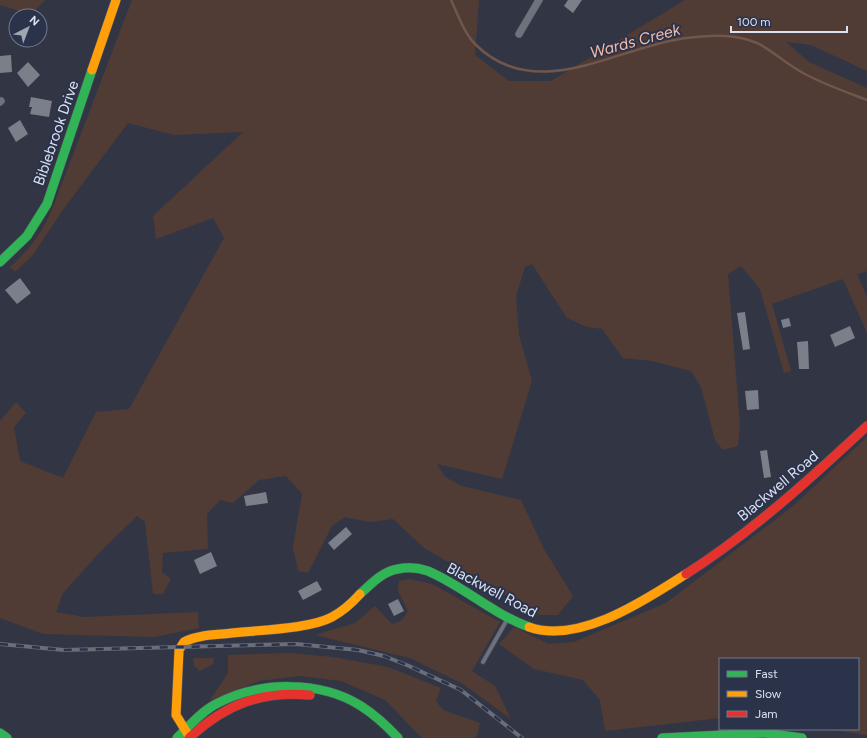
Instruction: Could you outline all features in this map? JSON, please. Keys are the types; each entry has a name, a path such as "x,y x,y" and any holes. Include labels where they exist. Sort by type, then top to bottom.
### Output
{"street":[{"name":"Biblebrook Drive","path":"0,262 21,244 32,232 47,204 116,0"},
{"path":"519,34 539,0"},
{"name":"Blackwell Road","path":"188,735 176,715 176,703 179,650 184,642 188,640 289,627 324,620 338,613 378,577 402,568 411,567 427,571 509,617 538,630 551,632 576,630 621,611 653,594 714,556 808,482 867,426"},
{"path":"188,735 194,721 216,704 251,690 280,686 310,688 340,696 371,713 387,725 398,738"},
{"path":"177,738 188,735 234,705 257,697 287,694 316,696 344,705 377,725 389,738"},
{"path":"662,738 764,732 802,738"},
{"path":"0,733 7,738"}],"lane":[{"path":"484,662 509,617"}],"shaded area":[{"path":"0,0 45,0 38,8 10,8 1,5 0,7"},
{"path":"132,0 479,0 475,55 509,81 551,81 685,0 867,0 867,71 811,45 786,42 809,62 867,88 867,271 857,274 867,297 867,333 843,279 772,304 791,371 784,373 760,289 741,266 728,274 740,425 738,446 723,450 715,440 701,387 691,371 652,361 623,358 602,329 587,327 567,318 532,264 525,267 516,296 519,335 532,381 502,479 437,464 445,477 462,486 521,500 544,549 573,596 558,615 540,615 424,548 393,519 370,522 345,517 332,526 308,573 298,571 293,547 302,494 286,476 259,480 233,503 220,500 207,514 208,549 163,553 162,572 171,579 163,594 153,594 145,522 137,516 101,551 63,593 56,612 84,617 198,612 199,628 154,637 43,634 0,618 0,421 16,402 26,413 14,427 20,461 63,478 96,412 129,409 224,238 213,218 156,239 153,216 243,132 174,135 128,123 62,211 32,256 15,272 10,267 35,240 49,216"},
{"path":"867,437 867,735 833,730 859,730 859,658 719,658 719,718 605,731 600,700 583,680 534,669 499,644 514,627 549,644 574,642 666,603 793,506"},
{"path":"409,579 432,584 500,622 472,671 495,686 511,719 463,684 410,658 315,635 355,623 375,606 392,624 401,621 408,611 398,591 399,581"},
{"path":"288,653 333,657 388,667 441,688 436,701 443,710 480,723 477,736 474,738 422,738 385,700 341,681 300,676 259,681 210,700 228,673 228,655"},
{"path":"193,658 214,658 213,664 200,671 194,666"}],"building":[{"path":"568,0 582,0 573,13 564,6"},
{"path":"11,55 12,72 0,73 0,56"},
{"path":"28,62 40,75 28,87 17,73"},
{"path":"31,97 52,101 49,117 30,114 32,107 29,107"},
{"path":"20,120 28,134 16,142 8,128"},
{"path":"20,278 31,293 17,304 5,290"},
{"path":"745,312 750,349 743,350 737,313"},
{"path":"789,318 791,326 783,328 781,320"},
{"path":"850,326 855,338 835,347 830,335"},
{"path":"808,341 809,369 799,369 797,342"},
{"path":"758,390 759,409 747,410 745,391"},
{"path":"767,450 771,477 764,478 760,451"},
{"path":"266,492 268,503 246,506 244,496"},
{"path":"346,527 352,534 334,550 328,543"},
{"path":"211,552 217,566 200,574 194,560"},
{"path":"317,581 322,590 303,600 298,591"},
{"path":"398,599 404,611 394,616 388,604"}],"waterway":[{"name":"Wards Creek","path":"451,0 465,29 476,45 496,60 517,68 538,72 561,70 606,60 668,41 697,37 739,37 759,44 792,67 811,77 867,100"}],"railway":[{"path":"0,644 64,650 296,644 358,650 384,656 461,690 522,738"}],"traffic: fast":[{"path":"0,262 27,236 47,204 92,70"},
{"path":"360,594 387,572 402,568 421,569 441,577 490,608 529,627"},
{"path":"177,738 200,715 216,704 233,696 251,691 289,687 327,691 345,698 371,713 398,738"},
{"path":"0,733 7,738"},
{"path":"662,738 764,733 802,738"}],"traffic: slow":[{"path":"92,70 116,0"},
{"path":"529,627 548,631 569,630 590,625 631,607 686,574"},
{"path":"189,736 176,715 179,650 184,642 203,636 309,625 332,617 351,604 360,594"}],"traffic: jam":[{"path":"686,574 734,541 757,523 824,466 867,426"},
{"path":"189,738 216,716 245,702 275,695 310,695"}]}
